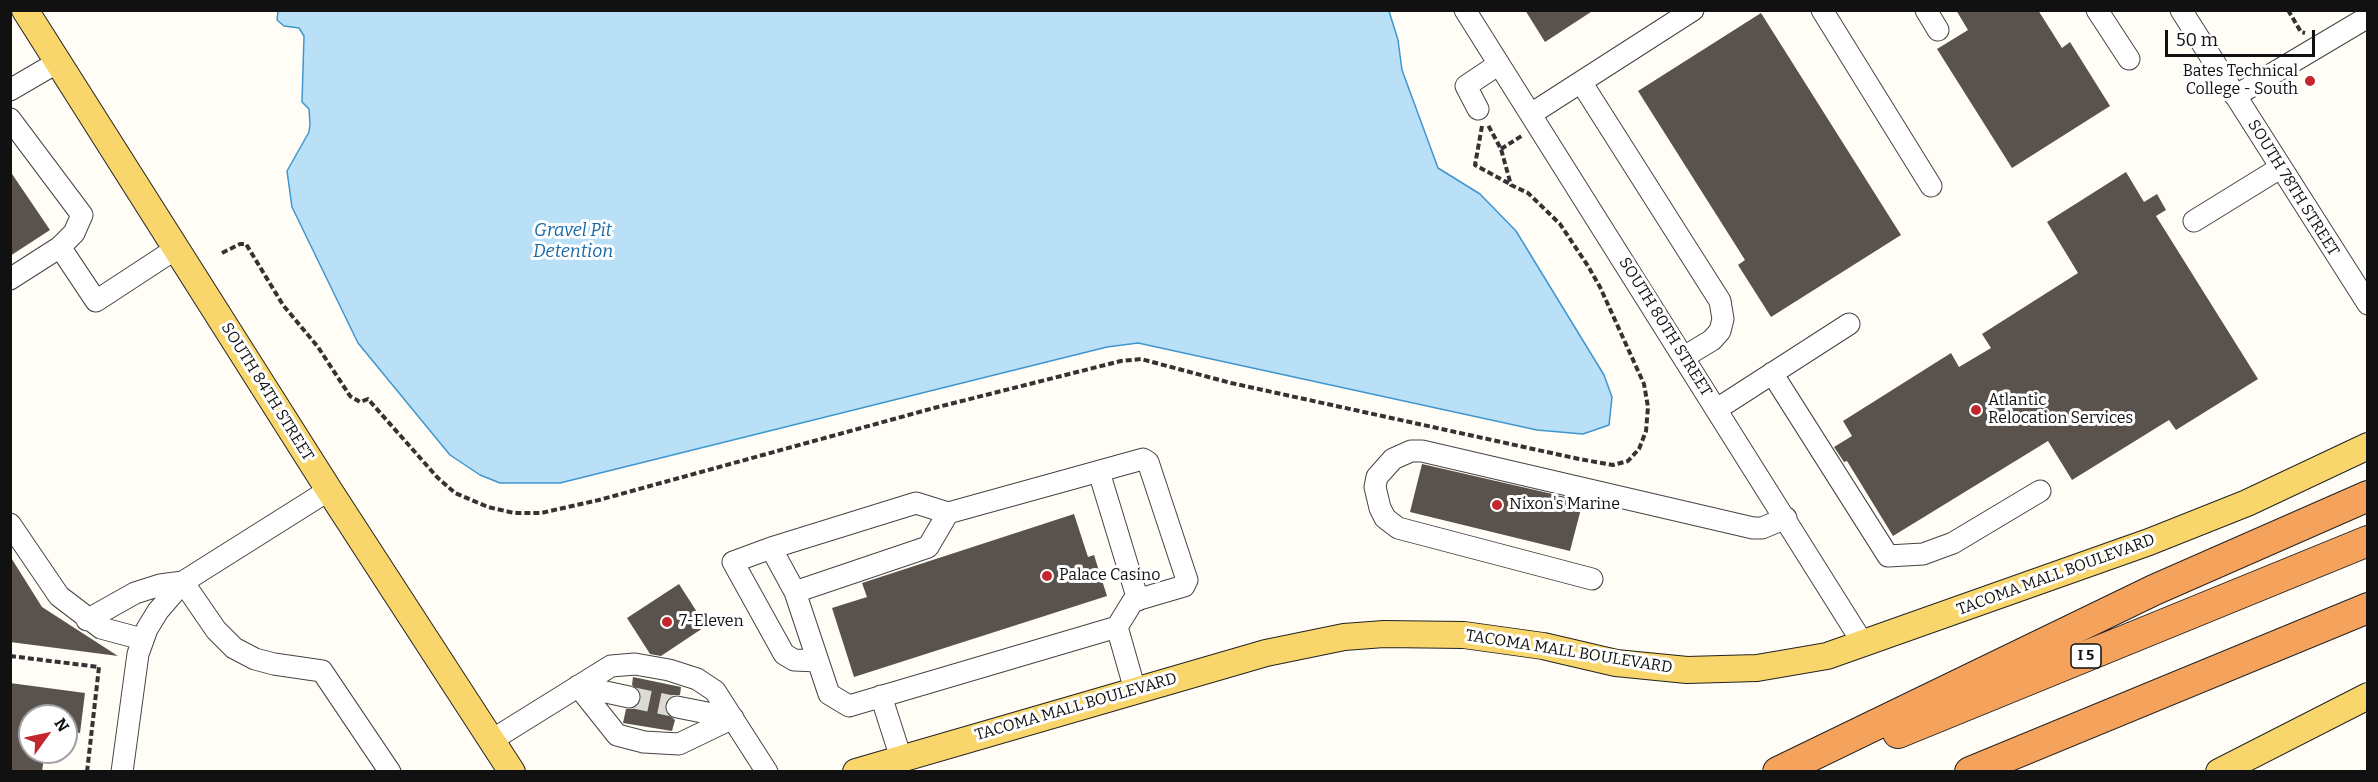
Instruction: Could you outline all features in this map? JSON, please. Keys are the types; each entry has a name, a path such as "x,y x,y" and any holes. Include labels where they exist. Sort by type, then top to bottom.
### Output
{"highway":[{"path":"1778,771 2134,599 2367,496"},
{"name":"I 5","path":"1804,771 2367,541"},
{"path":"1970,771 2367,608"}],"main road":[{"name":"SOUTH 84TH STREET","path":"26,10 329,490 512,771"},
{"name":"TACOMA MALL BOULEVARD","path":"856,771 1135,690 1305,644 1384,634 1444,634 1503,639 1616,663 1686,670 1781,665 1827,656 1864,645 2247,503 2367,446"},
{"path":"2219,771 2367,696"}],"street":[{"name":"SOUTH 80TH STREET","path":"1465,10 1499,64 1528,124 1684,357 1864,645"},
{"path":"1528,124 1581,82 1693,10"},
{"path":"1822,10 1931,186"},
{"path":"1926,10 1938,30"},
{"path":"2097,10 2129,59"},
{"name":"SOUTH 78TH STREET","path":"2181,10 2367,304"},
{"path":"2235,96 2367,17"},
{"path":"10,90 58,62"},
{"path":"1478,109 1466,86 1499,64"},
{"path":"1581,82 1720,301 1723,319 1720,331 1712,340 1684,357"},
{"path":"10,119 82,215 74,233 60,247 10,279"},
{"path":"2194,221 2280,168"},
{"path":"60,247 96,301 177,248"},
{"path":"1717,409 1849,324"},
{"path":"1772,373 1888,556 1923,554 1953,543 2040,491"},
{"path":"1592,579 1398,528 1385,518 1380,508 1375,487 1377,477 1393,459 1411,451 1422,451 1753,528 1762,528 1786,518"},
{"path":"771,548 784,576 795,592 818,661 829,694 849,706 1117,627 1133,601 1185,586 1187,580 1148,462 1143,459 948,513 916,502 771,548 733,562 784,654 794,660 818,661"},
{"path":"1099,472 1138,600"},
{"path":"122,771 130,701 142,639 158,611 183,582 329,490"},
{"path":"795,592 928,547 948,513"},
{"path":"10,524 59,596 100,628 142,639"},
{"path":"87,620 135,593 160,585 183,582"},
{"path":"183,582 216,630 234,648 265,661 322,671 390,771"},
{"path":"1117,627 1135,690"},
{"path":"492,740 611,666 635,664 669,670 697,679 716,691 767,771"},
{"path":"578,686 629,697"},
{"path":"578,686 617,735 644,742 679,744 733,718"},
{"path":"881,696 901,758"},
{"path":"677,707 733,718"}],"path":[{"path":"2288,10 2301,32 2308,34 2314,30"},
{"path":"222,254 240,244 246,244 283,305 318,347 350,396 360,402 368,399 437,477 455,493 488,507 514,513 541,513 599,500 934,408 1121,361 1141,359 1231,382 1579,459 1613,465 1628,461 1639,449 1646,431 1648,407 1644,384 1600,287 1560,224 1528,193 1511,185 1475,165 1484,118 1501,149 1511,185"},
{"path":"1501,149 1528,124"},
{"path":"10,656 99,667 87,771"}],"water":[{"name":"Gravel Pit Detention","path":"278,11 1389,11 1398,40 1402,70 1438,168 1480,194 1516,231 1604,375 1612,397 1609,425 1583,434 1537,430 1138,343 1107,347 560,483 500,483 480,475 450,455 358,343 292,207 287,171 309,132 310,124 309,109 302,102 304,36 299,28 284,26 277,20"}],"building":[{"path":"1525,10 1594,10 1545,42"},
{"path":"1956,10 2038,10 2062,48 2070,42 2110,106 2012,168 1937,49 1968,30"},
{"path":"1761,13 1901,235 1771,317 1738,265 1745,260 1638,91"},
{"path":"10,171 50,230 10,256"},
{"path":"2126,172 2144,202 2157,194 2166,210 2156,216 2258,379 2176,430 2169,420 2072,480 2048,441 1893,536 1847,461 1844,462 1834,447 1852,436 1843,421 1951,353 1959,367 1991,348 1982,334 2078,273 2047,222"},
{"name":"Nixon's Marine","path":"1422,464 1583,501 1570,551 1410,512"},
{"path":"1074,514 1088,557 1094,555 1107,596 854,677 832,608 867,597 862,583"},
{"path":"10,556 42,607 118,656 10,642"},
{"name":"7-Eleven","path":"679,584 706,626 661,656 650,654 627,618"},
{"path":"633,677 681,687 680,695 672,695 665,704 665,712 675,720 672,731 623,723 626,709 633,709 641,700 641,693 632,685"},
{"path":"10,683 85,693 80,733 78,733 78,704 18,704 18,764 43,764 42,771 10,771"}],"tunnel":[{"path":"629,697 677,707"}],"place":[{"name":"Bates Technical College - South","path":"2310,81"},
{"name":"Atlantic Relocation Services","path":"1976,410"},
{"name":"Nixon's Marine","path":"1497,505"},
{"name":"Palace Casino","path":"1047,576"},
{"name":"7-Eleven","path":"667,622"}]}
